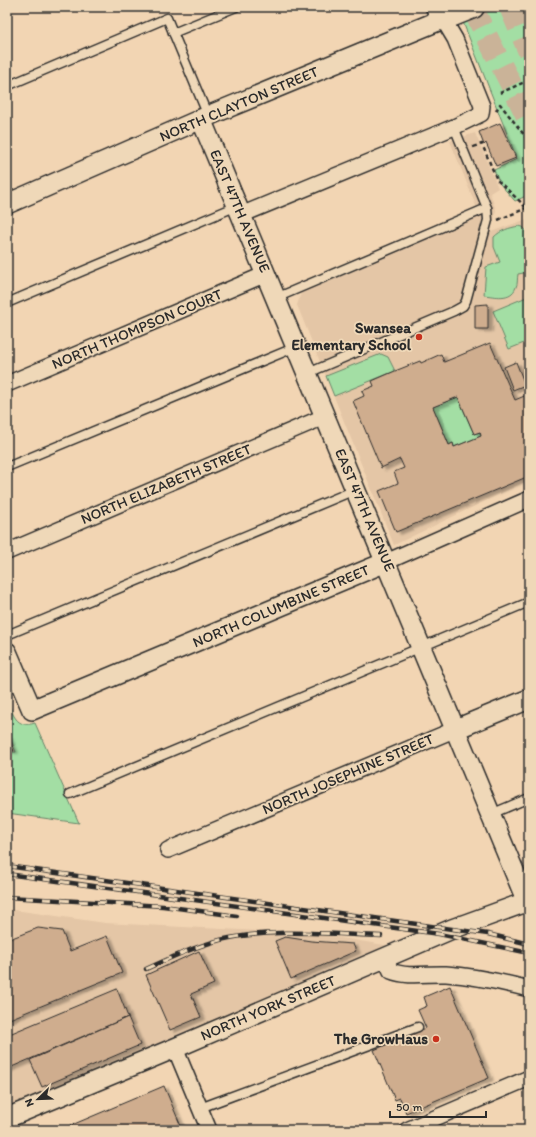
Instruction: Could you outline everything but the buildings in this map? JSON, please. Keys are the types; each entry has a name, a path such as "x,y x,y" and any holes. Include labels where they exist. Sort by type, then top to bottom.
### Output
{"main road":[{"name":"NORTH CLAYTON STREET","path":"440,13 473,7"}],"street":[{"path":"240,210 454,127 481,114 482,106 455,38 440,13"},
{"name":"NORTH CLAYTON STREET","path":"7,204 440,13"},
{"name":"EAST 47TH AVENUE","path":"204,117 266,274 528,901"},
{"name":"NORTH THOMPSON COURT","path":"7,384 266,274"},
{"name":"NORTH ELIZABETH STREET","path":"7,552 326,416"},
{"name":"NORTH COLUMBINE STREET","path":"7,652 32,710 386,562 529,499"},
{"name":"NORTH JOSEPHINE STREET","path":"168,850 529,699"},
{"name":"NORTH YORK STREET","path":"7,1118 175,1048 452,929 528,901"},
{"path":"385,958 391,971 396,973 448,974 529,989"},
{"path":"175,1048 209,1130"},
{"path":"407,1130 529,1078"}],"lane":[{"path":"173,33 236,7"},
{"path":"7,86 167,18 204,117"},
{"path":"308,374 460,308 466,301 488,220 487,208 454,127"},
{"path":"276,298 487,208"},
{"path":"7,303 240,210"},
{"path":"7,467 296,346"},
{"path":"7,634 356,490"},
{"path":"70,794 529,602"},
{"path":"491,814 529,798"},
{"path":"200,1108 418,1027"}],"path":[{"path":"500,93 529,80"},
{"path":"500,104 529,141"},
{"path":"468,143 471,148 482,144 497,180 528,207 529,214"},
{"path":"498,220 528,207"}],"shaded area":[{"name":"Swansea Elementary School","path":"475,133 498,188 490,193 496,210 491,232 527,219 529,223 529,480 394,545 297,305 301,293 480,216 450,141"},
{"path":"7,909 105,923 317,934 421,951 186,1054 7,1129"}],"green space":[{"path":"457,7 529,7 529,203 526,196 515,201 500,184 494,170 517,159"},
{"path":"519,226 523,227 529,234 529,272 518,274 517,286 510,294 502,297 484,295 486,267 500,262 494,247 494,237 505,230"},
{"path":"529,296 529,341 509,349 493,311"},
{"path":"381,354 388,357 395,371 334,396 326,376"},
{"path":"458,397 474,434 480,432 481,436 454,447 453,443 449,445 433,407"},
{"path":"7,700 13,715 19,722 23,724 35,723 79,823 7,813 7,752 16,752 7,731"}],"tunnel":[{"path":"472,7 529,120"},
{"path":"510,7 529,52"}],"railway":[{"path":"7,866 488,934 529,944"},
{"path":"7,874 439,934 529,953"},
{"path":"7,897 163,906 237,916"},
{"path":"146,969 201,946 240,936 280,933 381,936"}],"place":[{"name":"Swansea Elementary School","path":"419,337"},
{"name":"The GrowHaus","path":"436,1039"}]}
